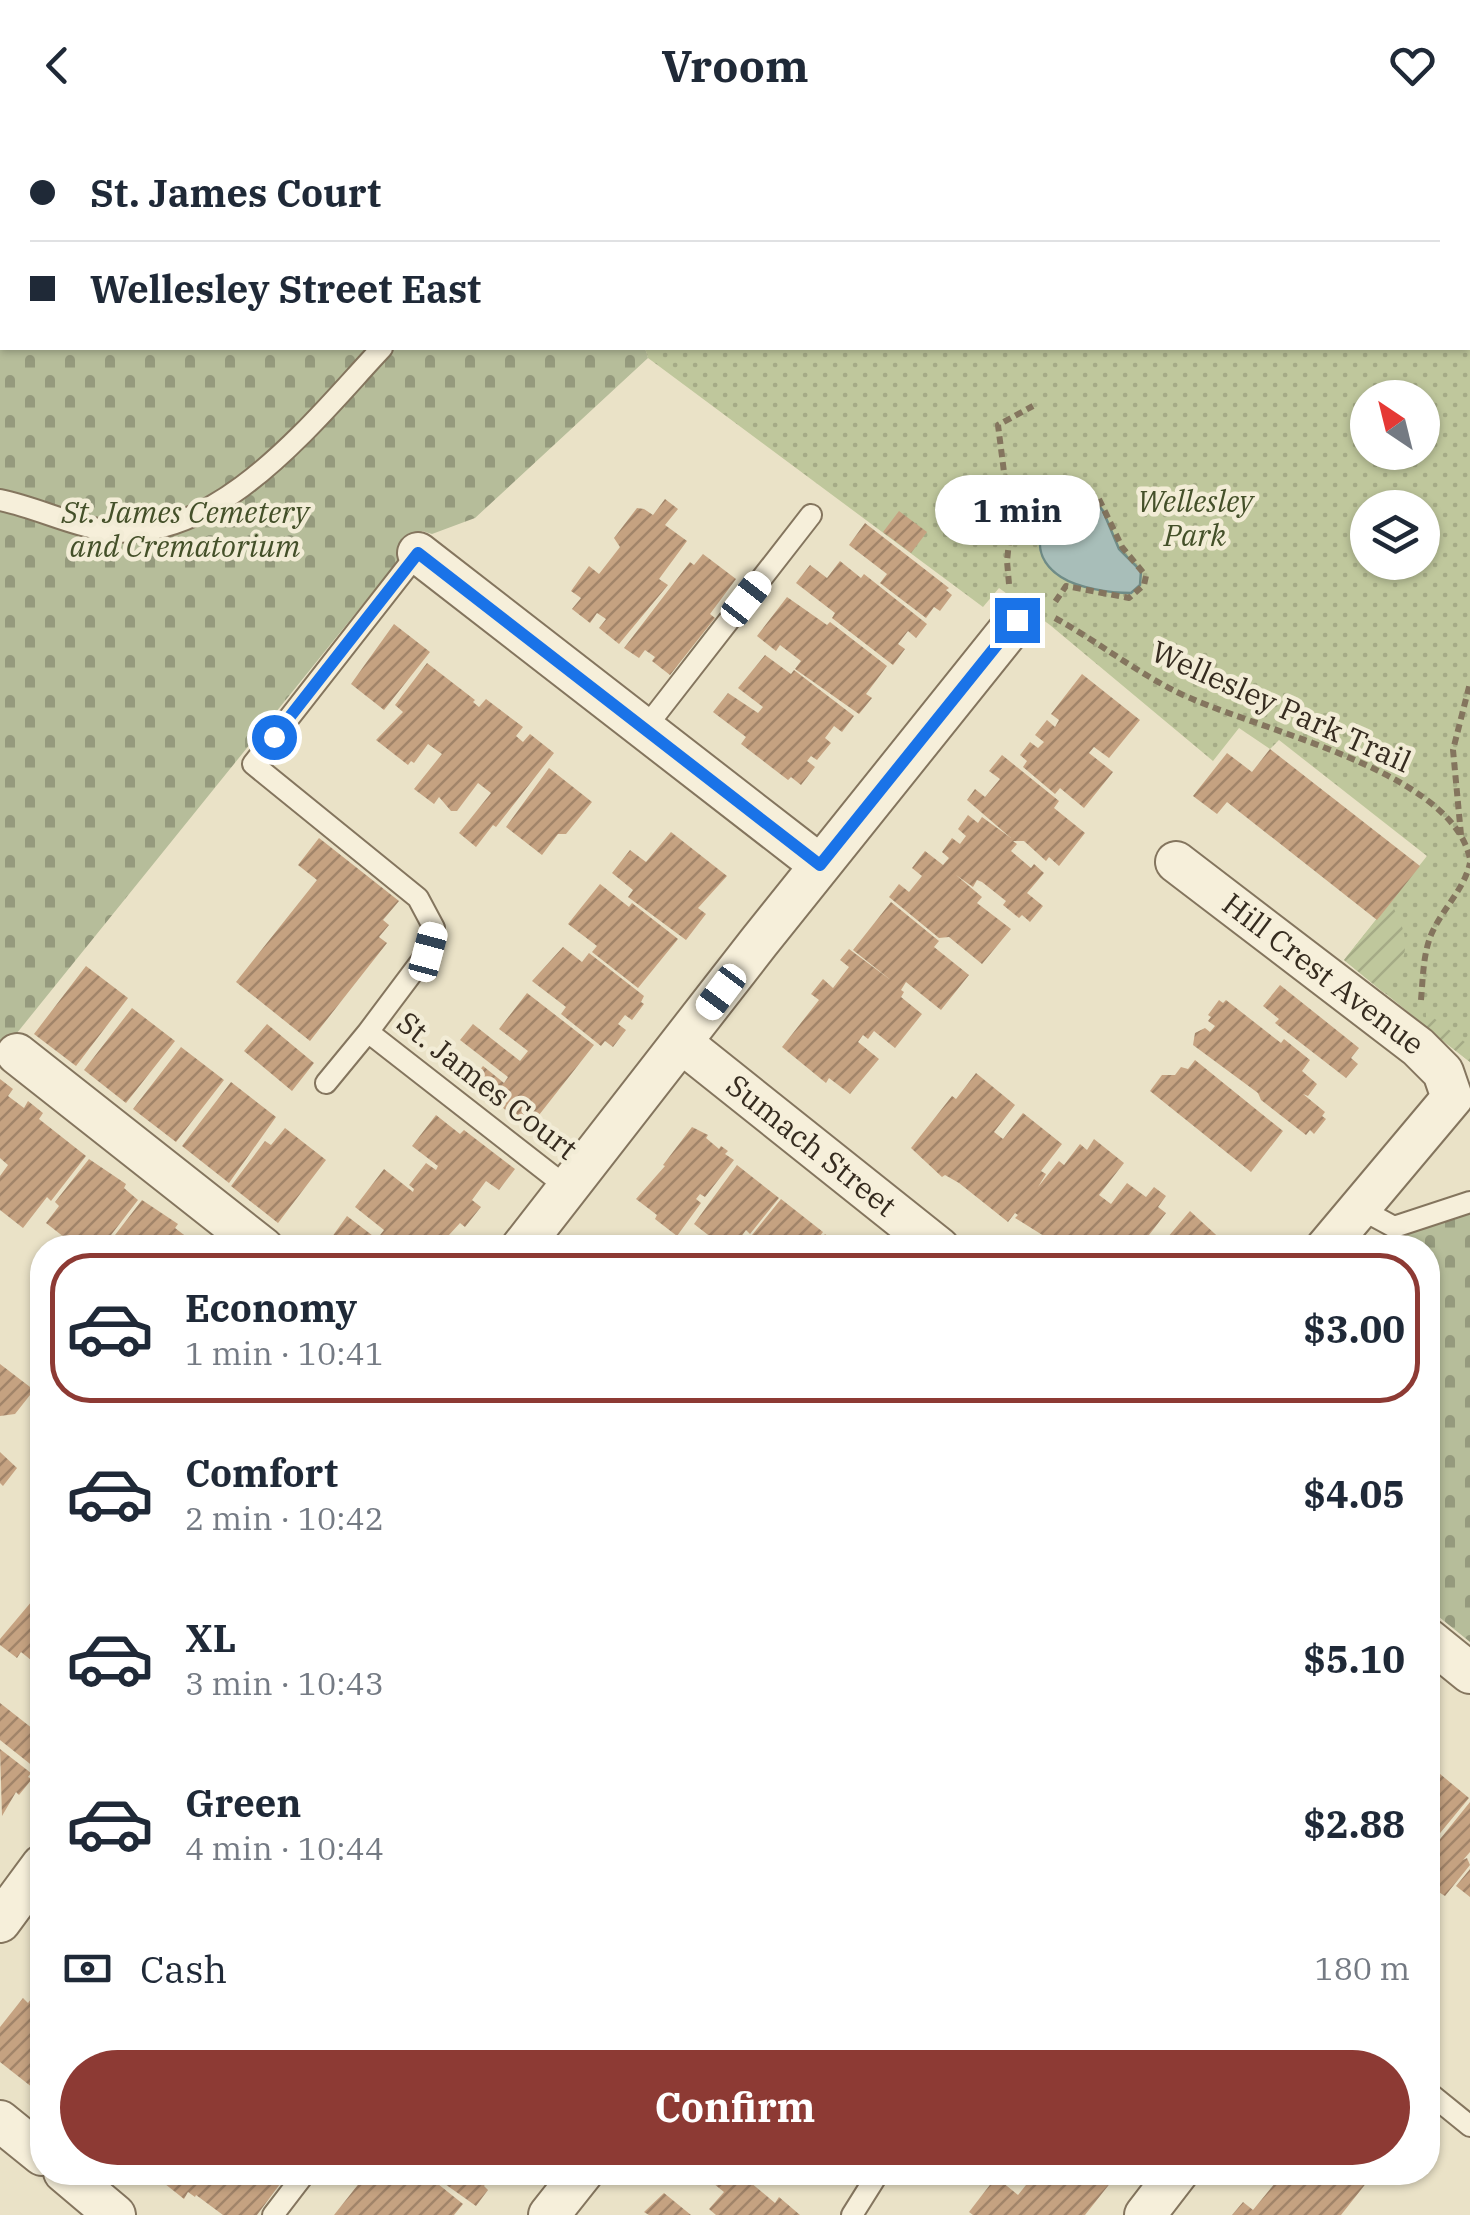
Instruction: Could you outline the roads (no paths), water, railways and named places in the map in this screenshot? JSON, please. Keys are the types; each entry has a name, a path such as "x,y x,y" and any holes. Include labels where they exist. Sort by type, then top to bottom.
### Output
{"street":[{"path":"418,553 820,865"},
{"path":"531,1235 1026,607"},
{"name":"Hill Crest Avenue","path":"1176,862 1418,1046 1443,1072 1452,1098 1359,1208"},
{"name":"Sumach Street","path":"682,1043 919,1235"},
{"path":"17,1054 247,1235"},
{"path":"1337,1235 1359,1208"},
{"path":"1440,1648 1470,1673"},
{"path":"0,1922 30,1881"},
{"path":"0,2121 30,2145"},
{"path":"85,2185 115,2215"},
{"path":"554,2214 574,2185"},
{"path":"1145,2215 1168,2185"}],"lane":[{"path":"0,500 103,530 151,528 192,516 227,499 257,477 380,350"},
{"path":"646,727 811,515"},
{"name":"St. James Court","path":"326,1084 428,952 434,928 418,898 252,764 418,553"},
{"name":"St. James Court","path":"368,1032 568,1188"},
{"path":"1359,1208 1394,1227 1470,1202"},
{"path":"1440,2102 1470,2126"},
{"path":"274,2215 296,2185"},
{"path":"852,2215 871,2185"}],"water":[{"path":"1073,494 1091,495 1103,511 1119,549 1141,571 1140,585 1131,593 1068,581 1049,567 1042,556 1041,533 1046,522"}],"park label":[{"name":"Wellesley Park","path":"1195,519"},
{"name":"St. James Cemetery and Crematorium","path":"185,530"}]}
